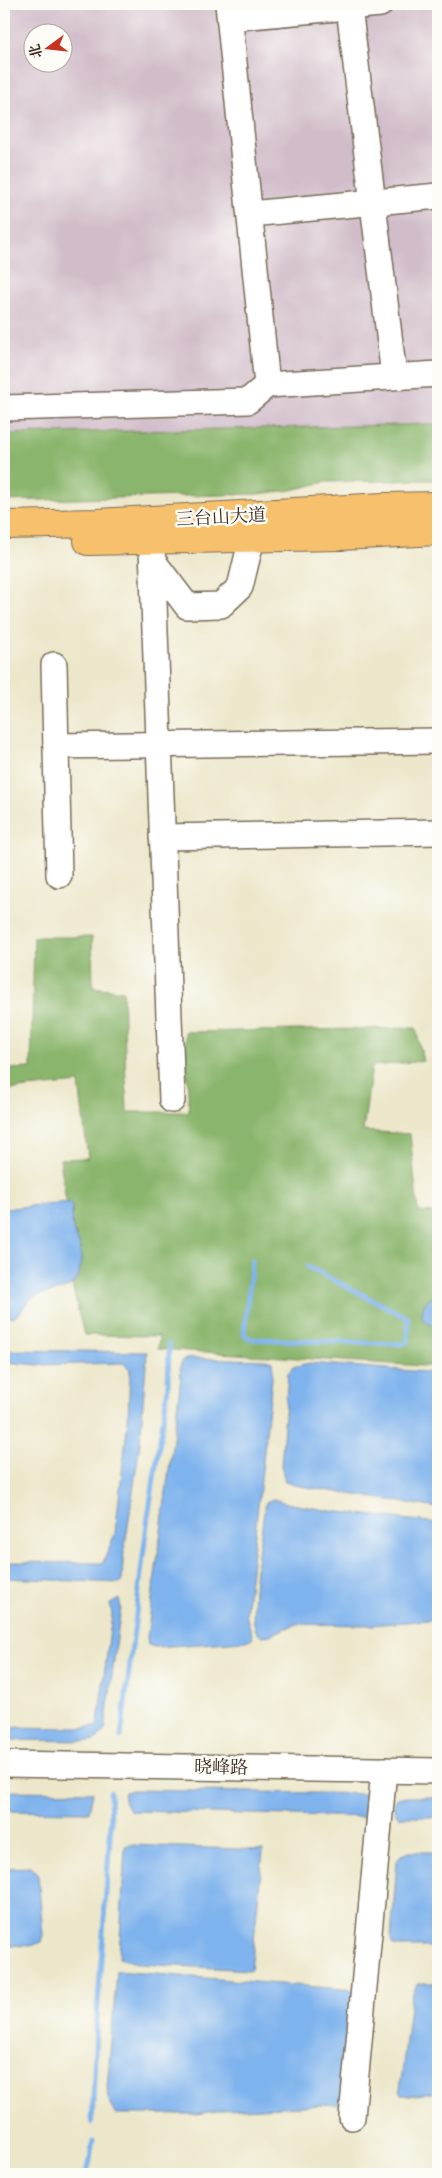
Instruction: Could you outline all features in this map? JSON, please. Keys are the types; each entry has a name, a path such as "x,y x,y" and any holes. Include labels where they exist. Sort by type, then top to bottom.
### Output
{"main road":[{"name":"三台山大道","path":"4,525 152,540 384,507 438,506"},
{"name":"三台山大道","path":"4,543 252,538 438,531"}],"street":[{"path":"267,385 229,11 322,6 349,7 380,4"},
{"path":"349,7 394,376"},
{"path":"250,214 438,196"},
{"path":"4,403 4,408 248,401 267,385 438,374"},
{"path":"152,540 187,606 221,605 240,587 252,538"},
{"path":"152,540 172,1100"},
{"path":"54,665 60,875"},
{"path":"56,746 438,740"},
{"path":"162,837 438,832"},
{"name":"晓峰路","path":"4,1764 438,1770"},
{"path":"352,2117 384,1770"}],"shaded area":[{"path":"4,4 438,4 438,424 4,434"}],"green space":[{"path":"438,424 438,480 325,482 292,490 258,494 4,501 4,434"},
{"path":"34,937 92,937 93,987 123,991 127,1112 189,1112 185,1032 416,1028 423,1061 372,1066 363,1131 410,1134 418,1212 438,1213 438,1367 158,1349 159,1336 84,1335 72,1285 78,1278 79,1243 73,1230 72,1205 66,1202 60,1159 88,1158 79,1083 6,1090 4,1100 4,1069 31,1068"}],"water":[{"path":"66,1202 72,1205 73,1229 80,1247 81,1259 76,1281 64,1289 33,1298 15,1316 4,1317 4,1209"},
{"path":"438,1296 438,1329 422,1319 425,1303"},
{"path":"4,1350 147,1352 140,1443 123,1560 122,1580 120,1583 4,1578 4,1562 103,1563 115,1533 128,1420 130,1369 123,1363 38,1365 4,1362"},
{"path":"190,1358 266,1360 272,1362 273,1370 246,1615 253,1638 245,1641 155,1647 148,1645 147,1637 181,1378 180,1366 183,1360"},
{"path":"309,1363 438,1373 438,1508 294,1485 285,1481 281,1466 288,1373 293,1367"},
{"path":"273,1499 331,1511 438,1523 438,1619 372,1625 296,1624 270,1635 263,1636 257,1633 253,1609 256,1572 265,1505 266,1502"},
{"path":"119,1599 121,1607 105,1729 101,1735 91,1741 4,1740 4,1727 80,1728 95,1726 98,1722 112,1614 110,1604"},
{"path":"133,1790 376,1794 371,1817 131,1811 124,1798 125,1792"},
{"path":"4,1791 93,1792 89,1812 4,1811"},
{"path":"400,1797 438,1797 438,1817 399,1817 395,1812 394,1801"},
{"path":"125,1846 263,1850 251,1970 141,1964 119,1958"},
{"path":"409,1852 438,1852 438,1947 400,1947 393,1945 391,1939 397,1861 401,1855"},
{"path":"30,1867 38,1873 43,1935 41,1942 31,1946 4,1945 4,1868"},
{"path":"117,1971 355,1990 348,2101 340,2104 223,2110 196,2114 115,2114 110,2105 107,2088"},
{"path":"438,1983 438,2092 408,2096 402,2094 400,2090 411,1998 417,1984"}],"waterway":[{"path":"252,1260 244,1334 250,1339 402,1344 408,1342 408,1318 308,1267"},
{"path":"121,1737 147,1524 168,1387 169,1344"},
{"path":"92,2123 96,2030 111,1823 110,1792"},
{"path":"86,2174 93,2142"}]}
